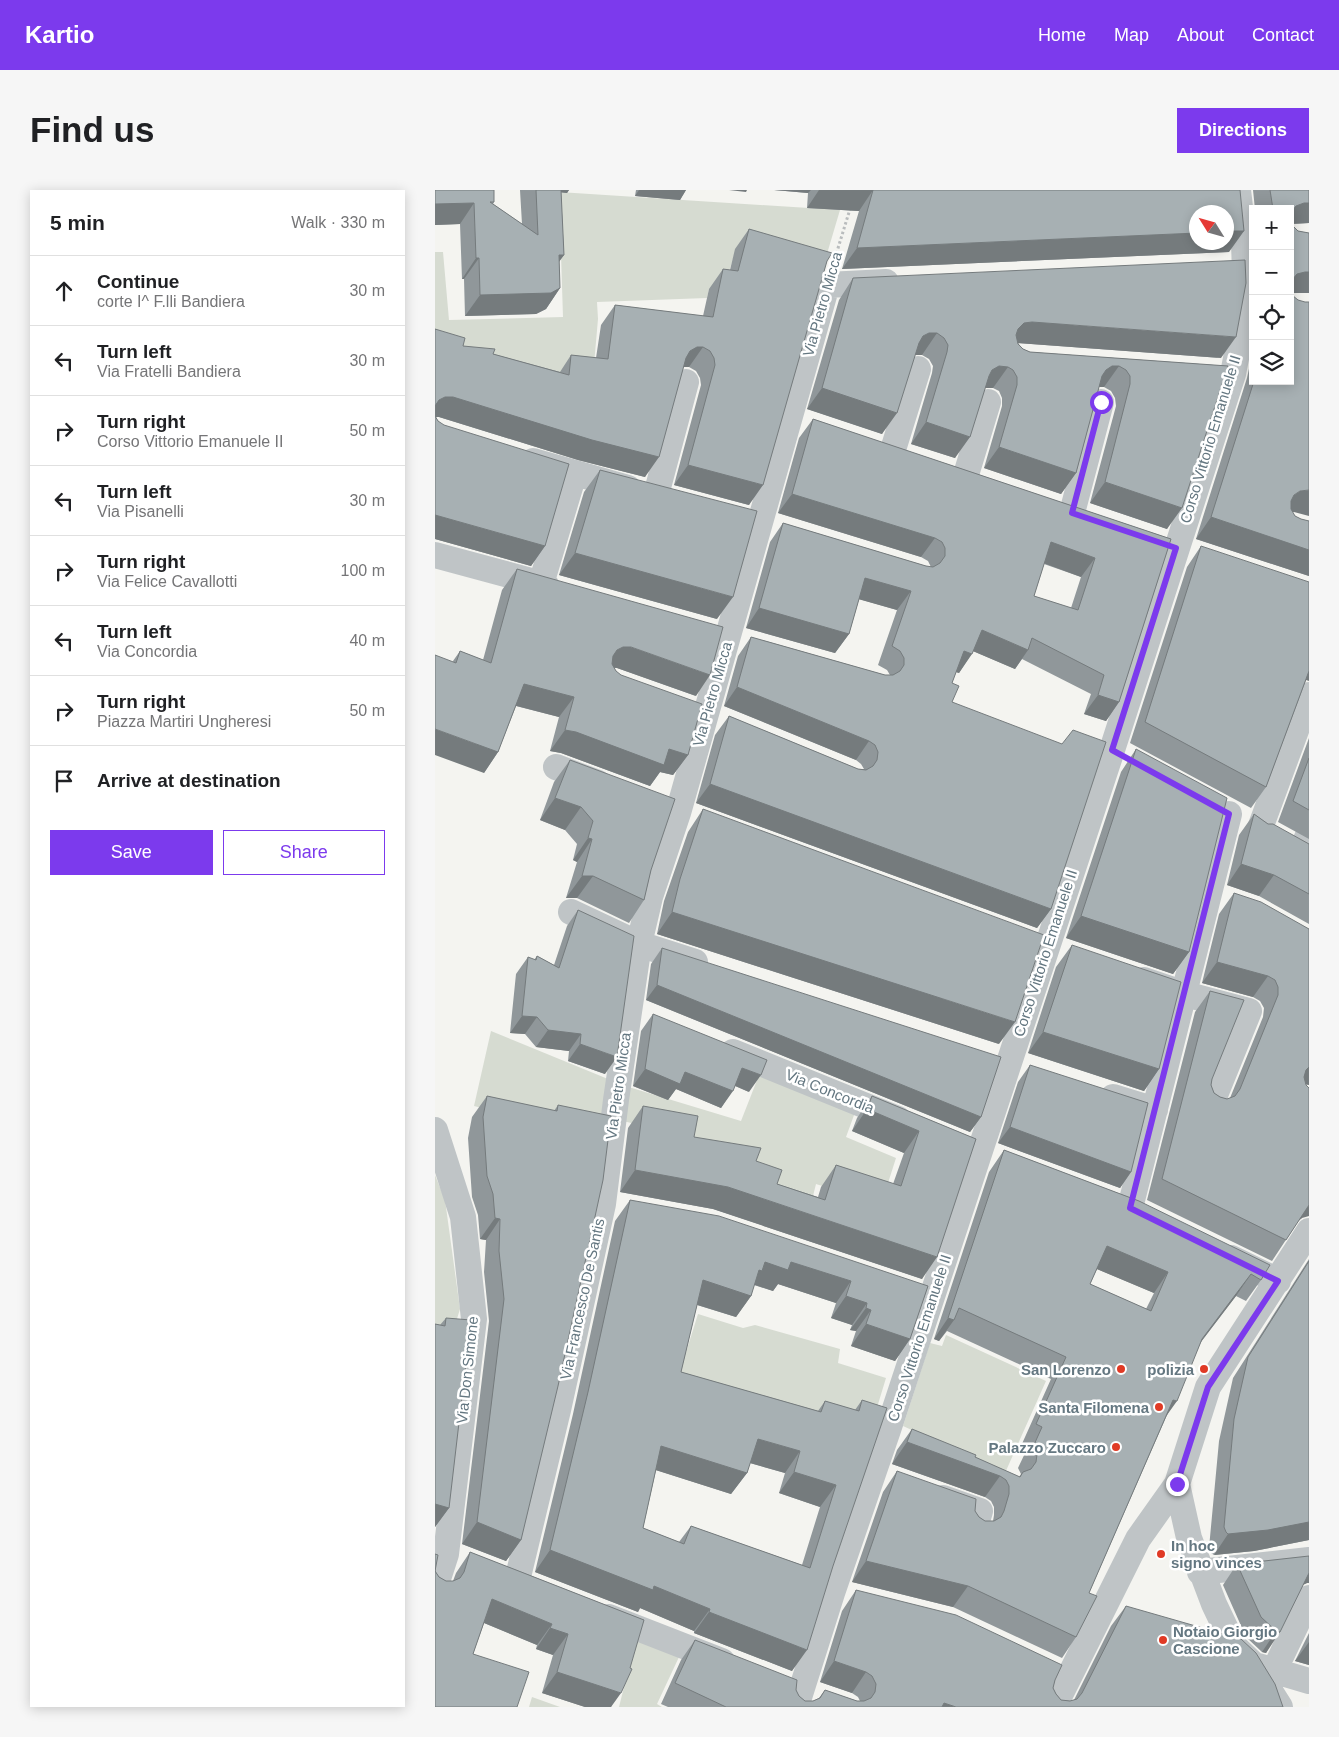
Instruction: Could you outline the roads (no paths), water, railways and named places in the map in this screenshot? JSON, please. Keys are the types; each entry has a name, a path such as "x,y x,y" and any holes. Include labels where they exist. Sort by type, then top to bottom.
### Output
{"street":[{"name":"Corso Vittorio Emanuele II","path":"1238,190 1242,254 1249,300"},
{"name":"Via Pietro Micca","path":"613,1206 628,1009 649,897 687,816 705,715 738,641 760,524 799,422 827,285 907,281"},
{"name":"Corso Vittorio Emanuele II","path":"800,1695 842,1595 897,1434 923,1295 970,1148 1009,1064 1112,750 1167,545 1223,373 1249,308"},
{"path":"891,453 918,369"},
{"path":"509,454 574,474 665,498 686,382"},
{"path":"965,478 988,402"},
{"path":"1098,522 1063,510 1101,402"},
{"path":"541,584 574,474"},
{"path":"1167,545 1203,557"},
{"path":"435,555 569,592"},
{"path":"701,630 738,641"},
{"path":"1259,831 1309,695"},
{"path":"1112,750 1137,764"},
{"path":"556,767 617,790"},
{"path":"652,803 687,816"},
{"path":"1104,1198 1139,1212 1155,1110 1208,895 1221,809 1259,831 1306,847"},
{"path":"1208,895 1234,903"},
{"path":"571,912 639,944 715,968"},
{"path":"1121,972 1185,994 1249,1011 1211,1104"},
{"path":"628,1009 656,1020"},
{"name":"Via Concordia","path":"711,1043 924,1129"},
{"path":"1091,1090 1155,1110"},
{"name":"Via Don Simone","path":"435,1130 463,1217 474,1319 448,1555 435,1588"},
{"path":"970,1148 1006,1162"},
{"name":"Via Francesco De Santis","path":"491,1571 527,1585 560,1401 613,1206"},
{"path":"1054,1707 1059,1674 1113,1611 1138,1539 1177,1484 1208,1387 1309,1231"},
{"path":"1208,1247 1278,1281"},
{"path":"1177,1484 1189,1538 1201,1572 1234,1646"},
{"path":"918,1489 981,1511 975,1528"},
{"path":"1201,1572 1309,1560"},
{"path":"1264,1667 1309,1598"},
{"path":"591,1610 746,1670"},
{"path":"1206,1638 1234,1646 1264,1667 1309,1681"},
{"path":"1264,1667 1280,1707"}],"place":[{"name":"San Lorenzo","path":"1121,1369"},
{"name":"polizia","path":"1204,1369"},
{"name":"Santa Filomena","path":"1159,1407"},
{"name":"Palazzo Zuccaro","path":"1116,1447"},
{"name":"In hoc signo vinces","path":"1161,1554"},
{"name":"Notaio Giorgio Cascione","path":"1163,1640"}]}
